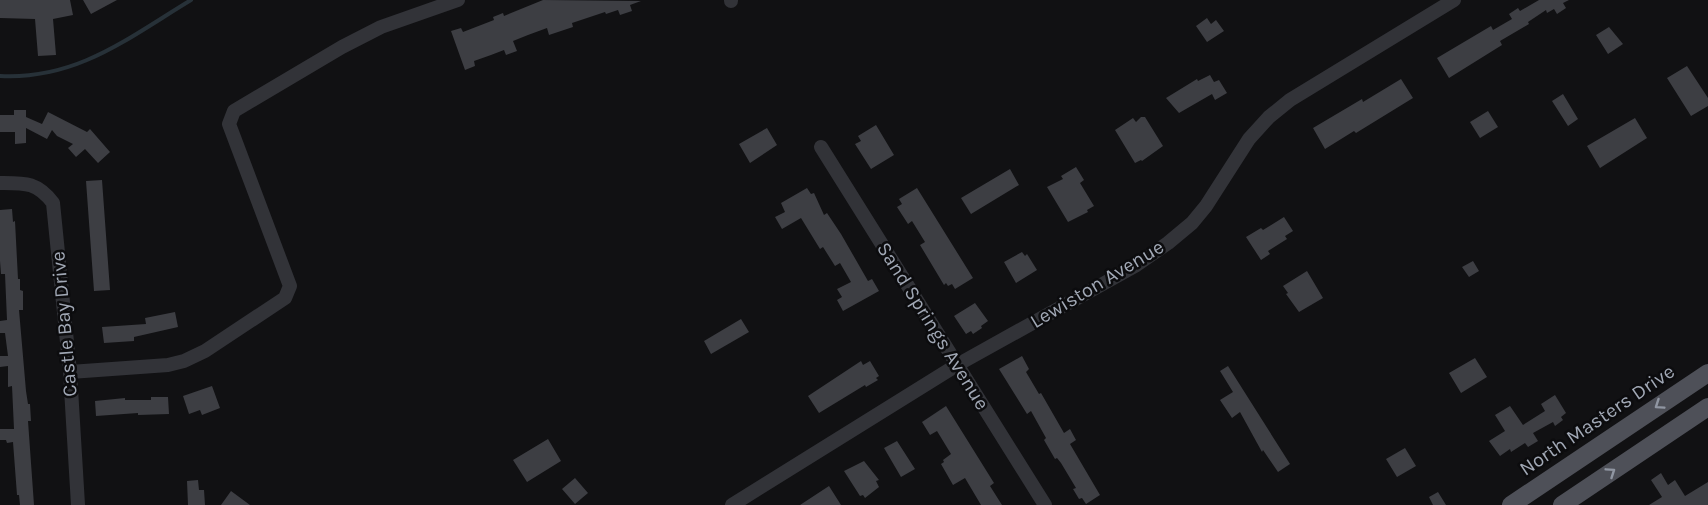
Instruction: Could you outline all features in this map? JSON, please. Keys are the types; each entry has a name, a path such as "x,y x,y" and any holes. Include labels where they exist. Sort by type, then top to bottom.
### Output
{"main road":[{"name":"North Masters Drive","path":"1511,505 1708,373"},
{"path":"1562,505 1708,407"}],"street":[{"path":"70,372 168,365 184,361 205,351 285,298 290,286 229,124 234,111 342,47 381,27 458,0"},
{"name":"Lewiston Avenue","path":"732,505 957,365 1135,266 1168,243 1192,223 1206,206 1249,139 1269,117 1290,100 1454,0"},
{"name":"Sand Springs Avenue","path":"821,147 1045,505"},
{"name":"Castle Bay Drive","path":"0,183 34,185 53,203 70,372 78,505"}],"building":[{"path":"0,0 70,0 73,15 53,19 56,55 38,56 35,19 0,18"},
{"path":"83,0 117,0 91,14"},
{"path":"543,0 641,1 630,5 632,11 620,15 618,10 606,14 605,12 572,23 573,27 549,35 547,28 528,35 513,41 517,51 506,55 504,50 474,61 475,66 465,70 451,31 461,28 463,32 494,20 493,17 503,13 504,16"},
{"path":"1539,0 1569,0 1563,3 1566,8 1557,14 1554,9 1547,13 1546,10 1528,22 1529,24 1500,41 1502,45 1449,78 1437,58 1491,26 1493,30 1512,19 1509,14 1518,8 1520,11"},
{"path":"1207,18 1211,24 1216,20 1224,31 1207,42 1196,26"},
{"path":"1609,27 1623,44 1608,54 1596,35"},
{"path":"1687,66 1708,98 1708,106 1691,116 1667,78"},
{"path":"1210,75 1214,82 1219,80 1227,93 1215,100 1212,94 1179,113 1166,98 1197,79 1198,81"},
{"path":"1401,79 1413,98 1325,149 1313,128"},
{"path":"1563,94 1578,119 1568,126 1552,101"},
{"path":"14,110 26,110 26,117 42,124 48,112 87,132 90,129 110,152 98,163 85,149 76,157 68,148 73,144 57,136 52,130 47,139 26,128 26,143 15,144 15,132 0,132 0,115 14,115"},
{"path":"1488,111 1498,127 1480,138 1470,122"},
{"path":"1141,117 1145,117 1163,146 1142,161 1135,163 1115,130 1133,118 1136,122"},
{"path":"1635,118 1647,138 1600,168 1587,146"},
{"path":"876,125 894,155 871,169 855,144 861,141 858,136"},
{"path":"767,128 777,145 750,163 739,144"},
{"path":"1076,167 1084,180 1080,183 1094,206 1087,210 1088,212 1068,222 1047,187 1063,179 1061,176"},
{"path":"1010,169 1019,185 971,214 961,198"},
{"path":"102,180 110,290 94,291 86,181"},
{"path":"807,188 811,194 814,193 824,215 827,213 841,234 868,281 872,279 879,291 843,311 837,300 842,297 837,289 851,282 840,263 835,266 823,247 820,249 801,218 782,229 775,217 785,212 781,203"},
{"path":"917,188 973,278 955,289 952,284 944,285 920,245 925,242 912,221 908,224 897,207 902,204 899,199"},
{"path":"12,209 13,222 15,221 18,279 20,279 20,290 23,291 23,310 19,310 26,391 28,404 30,404 31,421 28,421 34,505 20,505 19,495 17,495 13,442 7,443 6,440 0,440 0,429 14,429 12,386 8,387 8,366 0,367 0,356 8,356 5,333 0,333 0,321 7,320 5,274 1,274 0,261 0,210"},
{"path":"1284,217 1293,231 1285,236 1287,239 1268,251 1270,254 1261,260 1246,237"},
{"path":"1022,252 1025,256 1027,254 1037,270 1016,283 1004,262"},
{"path":"1473,261 1479,271 1469,277 1462,267"},
{"path":"1307,271 1323,298 1299,312 1283,286"},
{"path":"975,303 988,321 973,334 971,331 966,334 954,316"},
{"path":"175,312 178,327 134,337 134,341 104,343 102,327 146,324 145,318"},
{"path":"741,319 749,332 711,354 704,341"},
{"path":"1022,356 1029,369 1026,372 1064,433 1070,429 1076,440 1070,444 1100,495 1086,504 1082,498 1079,499 1073,489 1076,488 1061,463 1057,458 1055,459 1031,411 1027,414 999,369"},
{"path":"1475,358 1487,377 1461,393 1449,373"},
{"path":"861,361 863,365 870,361 879,376 876,378 878,380 866,387 865,385 819,413 808,396"},
{"path":"1228,366 1290,464 1278,472 1263,450 1262,452 1240,412 1232,418 1220,400 1233,392 1220,371"},
{"path":"212,386 220,408 202,415 200,410 189,414 183,396"},
{"path":"1555,395 1566,413 1561,417 1563,420 1555,426 1553,422 1533,433 1538,441 1528,447 1525,443 1500,456 1489,441 1505,431 1495,415 1510,406 1523,425 1545,411 1541,404"},
{"path":"151,397 168,397 169,414 138,415 138,413 96,416 95,401 125,398 125,400 151,400"},
{"path":"946,406 994,483 990,486 1002,505 981,505 965,478 953,485 941,464 951,454 937,431 930,435 922,422"},
{"path":"548,439 561,461 527,482 513,460"},
{"path":"897,441 915,469 901,477 884,448"},
{"path":"1405,448 1416,466 1397,477 1386,459"},
{"path":"864,461 879,480 876,481 879,487 865,498 863,495 860,496 844,471"},
{"path":"1661,473 1668,485 1675,480 1685,496 1708,482 1708,505 1649,505 1662,497 1651,480"},
{"path":"575,478 588,493 575,504 562,489"},
{"path":"198,480 199,490 204,490 205,505 188,505 187,481"},
{"path":"829,486 841,505 800,505"},
{"path":"231,491 250,505 221,505"},
{"path":"1438,492 1446,505 1433,505 1429,497"}],"waterway":[{"path":"0,76 28,75 78,64 123,42 191,0"}]}
